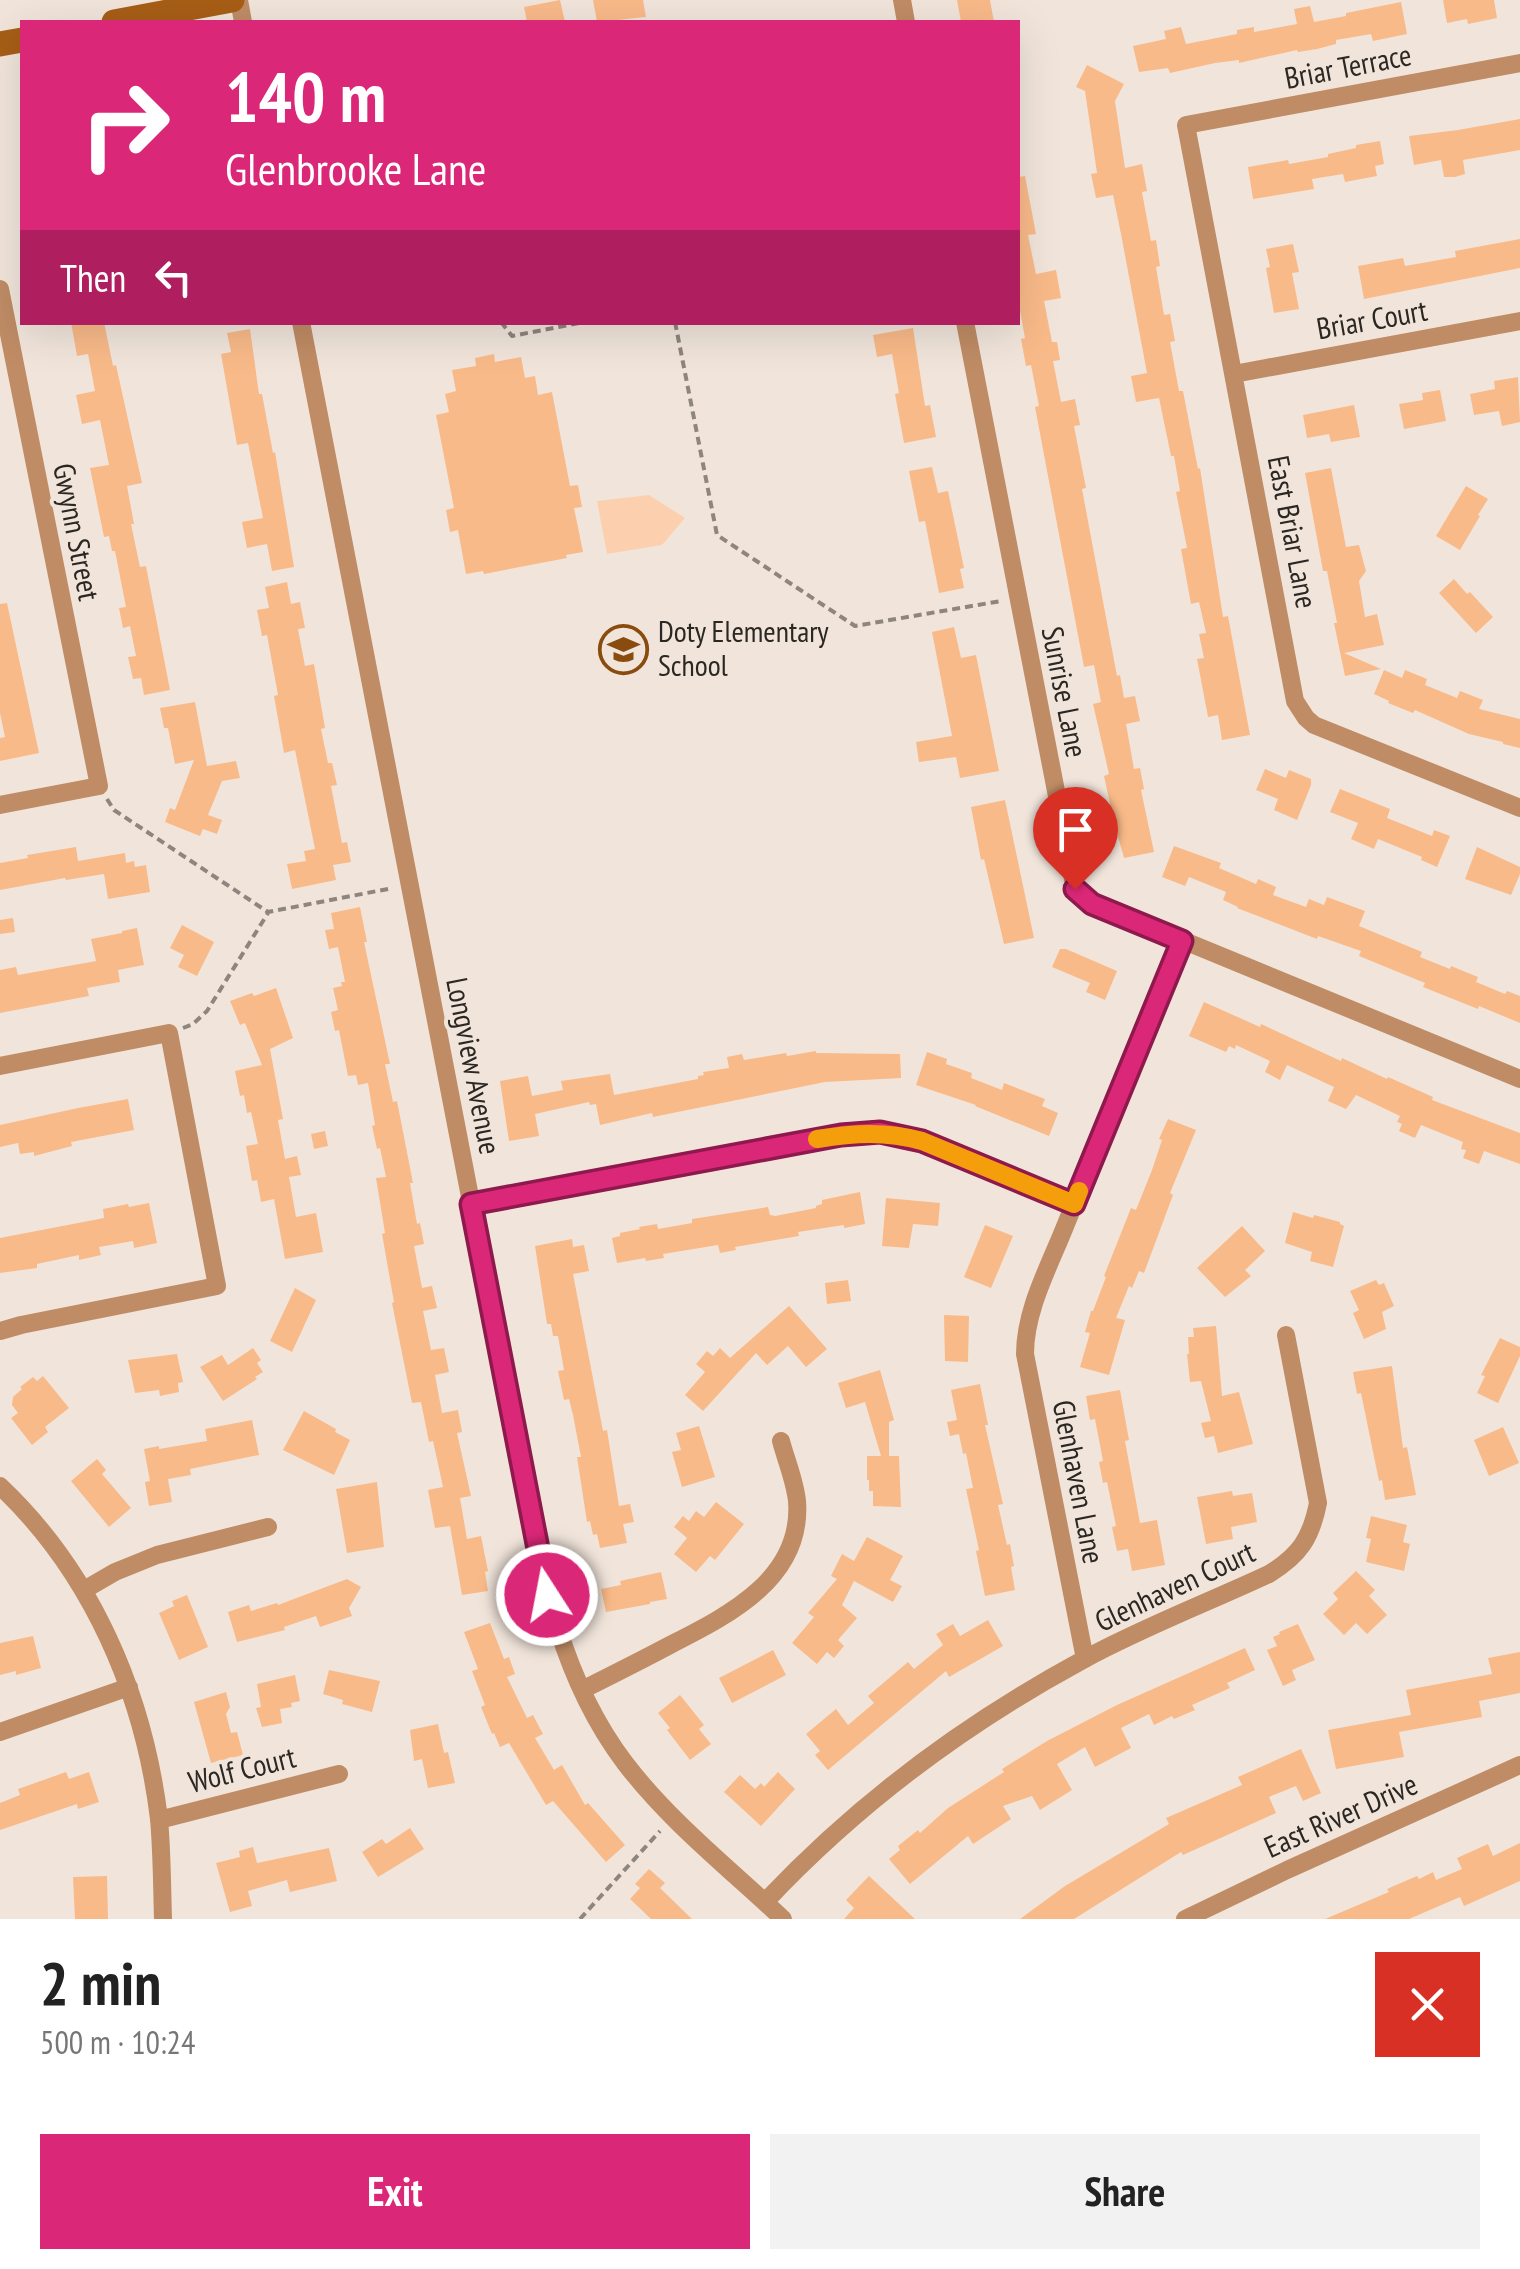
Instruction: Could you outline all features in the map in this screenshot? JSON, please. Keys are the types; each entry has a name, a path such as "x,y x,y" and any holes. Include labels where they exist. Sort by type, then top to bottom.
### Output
{"street":[{"path":"125,20 236,0"},
{"name":"Briar Terrace","path":"1186,125 1520,63"},
{"name":"East Briar Lane","path":"1186,125 1299,710 1314,725 1520,808"},
{"name":"Gwynn Street","path":"0,289 99,786"},
{"name":"Briar Court","path":"1234,374 1520,322"},
{"name":"Longview Avenue","path":"302,325 547,1595 562,1646 601,1728 624,1762 674,1816 784,1919"},
{"name":"Sunrise Lane","path":"965,325 1075,889 1092,904 1520,1079"},
{"path":"0,805 99,786"},
{"name":"Glenhaven Lane","path":"1085,1659 1025,1354 1027,1328 1182,941"},
{"path":"0,1066 169,1033 218,1286 0,1332"},
{"path":"471,1204 841,1135 880,1132 922,1141 1074,1204"},
{"name":"Glenhaven Court","path":"1085,1659 1269,1574 1284,1565 1313,1529 1318,1502 1286,1335"},
{"path":"582,1690 732,1613 776,1570 786,1555 796,1521 797,1500 781,1441"},
{"path":"0,1486 34,1522 84,1590 129,1687 147,1747 159,1820 163,1919"},
{"path":"84,1590 157,1555 268,1527"},
{"path":"765,1902 830,1838 910,1769 990,1715 1085,1659"},
{"path":"0,1732 129,1687"},
{"name":"East River Drive","path":"1185,1919 1520,1765"},
{"name":"Wolf Court","path":"159,1820 339,1774"}],"path":[{"path":"504,325 512,336 569,325"},
{"path":"676,325 717,535 855,626 1018,598"},
{"path":"99,786 114,810 268,912 410,884"},
{"path":"169,1033 192,1024 207,1012 268,912"},
{"path":"580,1919 674,1816"}],"shaded area":[{"path":"649,495 685,518 662,545 607,554 597,501"}],"building":[{"path":"560,0 565,20 527,20 524,7"},
{"path":"593,0 643,0 646,17 597,20"},
{"path":"957,0 990,0 994,20 961,20"},
{"path":"1443,0 1494,0 1497,18 1468,24 1467,19 1447,23"},
{"path":"1401,2 1407,34 1373,41 1371,34 1336,40 1336,44 1317,49 1239,63 1215,63 1170,73 1168,68 1139,72 1133,46 1166,39 1164,31 1181,27 1186,44 1237,34 1237,30 1254,27 1254,32 1297,24 1294,9 1310,6 1314,22"},
{"path":"1087,65 1124,84 1115,101 1125,168 1142,164 1147,191 1142,192 1151,241 1156,240 1164,315 1170,314 1175,341 1170,342 1179,391 1183,391 1200,468 1223,617 1228,616 1250,735 1222,740 1218,715 1208,717 1197,659 1204,658 1199,634 1206,633 1199,602 1191,604 1181,549 1187,548 1176,492 1180,491 1174,456 1159,398 1136,402 1131,376 1147,373 1121,234 1113,195 1096,198 1091,174 1097,173 1085,91 1076,87"},
{"path":"1520,119 1520,150 1463,160 1465,174 1444,177 1441,160 1414,165 1409,136"},
{"path":"1380,141 1384,164 1375,166 1377,176 1345,182 1343,174 1312,179 1314,189 1253,199 1248,167 1328,157 1356,145"},
{"path":"1025,176 1036,234 1028,235 1036,274 1056,270 1061,298 1044,301 1052,342 1057,342 1060,360 1053,361 1061,402 1075,399 1080,425 1074,426 1086,488 1082,489 1117,676 1120,675 1124,698 1135,696 1140,721 1126,724 1134,769 1140,768 1154,852 1124,858 1104,776 1109,774 1093,704 1101,702 1094,665 1084,667 1035,407 1039,406 1021,339 1025,338 1020,311 1020,177"},
{"path":"1520,239 1520,268 1364,299 1358,266 1403,258 1405,266 1456,257 1455,251"},
{"path":"1293,244 1299,272 1292,273 1299,309 1274,313 1266,249"},
{"path":"72,325 105,325 142,483 127,486 131,524 140,567 146,566 170,690 144,695 141,678 133,679 128,657 136,656 130,626 123,628 119,608 126,607 115,551 109,536 104,537 90,468 109,465 100,420 82,424 76,395 95,391 88,354 77,356"},
{"path":"913,328 925,406 930,405 936,437 904,443 892,354 877,357 873,335"},
{"path":"250,329 294,567 272,571 267,544 247,548 242,522 263,518 248,443 237,445 221,354 231,352 227,333"},
{"path":"494,354 495,362 521,357 525,378 535,376 538,395 552,392 570,486 578,485 582,507 574,508 583,552 484,574 466,574 458,530 450,532 446,510 454,508 436,415 449,412 445,394 456,391 452,370 476,366 475,358"},
{"path":"1518,377 1520,422 1502,426 1499,411 1474,415 1470,394 1495,389 1494,381"},
{"path":"1440,390 1446,421 1404,429 1399,404 1423,400 1422,393"},
{"path":"1354,405 1360,437 1331,442 1329,434 1307,438 1303,415"},
{"path":"932,467 938,493 948,491 964,568 960,569 964,588 939,593 925,521 919,522 909,471"},
{"path":"1331,468 1346,547 1359,545 1366,571 1359,581 1365,617 1377,614 1384,645 1344,653 1381,669 1345,676 1305,473"},
{"path":"1466,486 1488,499 1460,550 1436,536"},
{"path":"1454,579 1493,617 1476,633 1439,593"},
{"path":"287,582 291,604 300,602 305,628 298,629 305,666 314,664 325,728 321,729 337,785 331,786 342,843 347,842 351,862 333,865 336,880 292,889 287,864 306,861 304,851 315,849 295,750 284,753 267,635 262,636 257,610 269,608 265,587"},
{"path":"7,603 39,753 0,761 0,738 5,737 0,713 0,604"},
{"path":"954,627 961,658 976,655 999,771 960,778 956,757 919,762 916,742 952,736 932,632"},
{"path":"1384,670 1402,678 1405,670 1427,679 1425,685 1457,698 1460,691 1483,700 1479,709 1520,719 1520,748 1469,734 1415,710 1413,713 1388,703 1374,694"},
{"path":"195,702 207,766 236,761 240,778 222,781 208,815 222,820 217,834 203,829 200,836 165,822 170,808 175,810 194,760 175,764 160,708"},
{"path":"1265,769 1286,778 1289,770 1311,779 1297,820 1274,810 1278,799 1256,790"},
{"path":"1340,789 1390,809 1387,818 1432,836 1434,830 1450,836 1437,867 1378,839 1374,849 1351,839 1358,823 1330,812"},
{"path":"1005,800 1034,938 1004,944 971,807"},
{"path":"1174,846 1221,863 1219,868 1256,884 1258,879 1276,887 1273,895 1306,907 1309,899 1324,905 1327,897 1365,911 1359,926 1422,952 1420,957 1478,977 1476,982 1520,996 1520,1023 1423,987 1425,983 1359,956 1361,951 1318,936 1317,939 1237,908 1223,900 1226,892 1189,877 1185,886 1162,877"},
{"path":"76,847 78,861 125,853 126,863 134,861 135,867 146,865 150,892 108,899 104,874 0,890 0,863"},
{"path":"1477,847 1520,867 1511,895 1465,879"},
{"path":"360,907 390,1064 385,1064 393,1102 397,1101 417,1224 420,1223 424,1244 414,1246 422,1288 432,1286 437,1308 423,1311 431,1350 444,1348 449,1372 435,1375 442,1413 458,1410 462,1432 457,1433 471,1496 460,1498 467,1539 481,1536 488,1591 462,1595 450,1526 435,1528 428,1490 443,1487 421,1402 412,1403 392,1303 376,1178 386,1177 372,1126 375,1125 368,1083 358,1085 356,1075 348,1076 339,1030 335,1031 331,1012 338,1010 333,988 345,982 338,947 329,949 325,930 334,929 331,913"},
{"path":"13,918 15,932 0,934 0,920"},
{"path":"182,925 214,942 197,976 178,967 184,955 170,948"},
{"path":"137,928 144,965 118,970 120,982 87,988 89,996 0,1013 0,970 16,967 18,975 96,961 91,939"},
{"path":"1060,949 1117,971 1105,1000 1086,992 1090,983 1052,967"},
{"path":"276,988 293,1038 270,1049 283,1119 278,1120 285,1159 297,1156 301,1175 289,1177 296,1217 316,1213 323,1252 285,1259 274,1199 261,1202 257,1180 252,1181 246,1146 258,1144 235,1071 262,1065 245,1023 240,1025 230,1001"},
{"path":"1204,1002 1388,1077 1433,1097 1432,1100 1520,1133 1520,1164 1484,1151 1479,1164 1463,1158 1463,1142 1421,1125 1415,1138 1399,1131 1400,1116 1356,1095 1346,1109 1328,1101 1334,1087 1287,1065 1280,1080 1265,1072 1270,1061 1236,1045 1235,1049 1229,1046 1226,1052 1189,1036"},
{"path":"816,1051 900,1054 901,1078 825,1082 600,1125 596,1104 589,1102 535,1114 539,1136 509,1141 500,1081 528,1076 532,1096 563,1090 561,1081 610,1074 614,1095 698,1079 703,1072 729,1068 727,1057 742,1054 744,1060"},
{"path":"927,1052 972,1073 971,1078 1002,1090 1004,1083 1045,1099 1042,1106 1058,1113 1049,1136 916,1085"},
{"path":"128,1099 134,1130 71,1142 72,1146 34,1156 34,1152 20,1154 18,1143 0,1147 0,1125"},
{"path":"1168,1119 1196,1130 1170,1193 1173,1195 1144,1273 1139,1271 1132,1288 1129,1286 1116,1318 1125,1320 1109,1375 1080,1367 1090,1333 1085,1332 1091,1311 1131,1208 1136,1210"},
{"path":"325,1131 328,1146 314,1149 311,1134"},
{"path":"860,1192 865,1224 798,1232 799,1236 720,1253 718,1245 663,1254 664,1258 617,1263 612,1238 639,1227 657,1224 658,1229 692,1223 692,1219 768,1207 770,1215 775,1216 816,1208 822,1200"},
{"path":"886,1198 940,1203 938,1226 913,1224 909,1248 882,1246"},
{"path":"149,1203 157,1243 134,1248 133,1241 99,1247 101,1255 79,1260 79,1255 37,1264 37,1268 0,1273 0,1238 104,1218 103,1209"},
{"path":"1293,1212 1344,1226 1333,1267 1310,1261 1312,1252 1285,1243"},
{"path":"985,1225 1013,1236 991,1288 964,1277"},
{"path":"1242,1226 1265,1251 1245,1270 1251,1276 1225,1297 1197,1268"},
{"path":"572,1239 573,1247 584,1245 589,1271 573,1274 603,1431 607,1430 619,1506 630,1504 634,1522 623,1524 627,1543 600,1548 597,1534 593,1535 590,1521 587,1522 577,1457 581,1457 569,1399 564,1400 558,1371 564,1370 558,1336 553,1336 551,1324 547,1324 535,1246"},
{"path":"848,1280 851,1301 827,1304 825,1283"},
{"path":"1376,1280 1379,1285 1384,1283 1394,1306 1382,1312 1386,1329 1364,1339 1353,1313 1359,1310 1350,1291"},
{"path":"295,1288 316,1300 292,1352 270,1341"},
{"path":"789,1306 827,1349 806,1367 788,1346 767,1365 756,1353 703,1411 685,1395 705,1372 696,1364 707,1351 713,1356 720,1348 730,1358"},
{"path":"944,1315 969,1316 968,1362 945,1361"},
{"path":"1216,1326 1222,1396 1239,1392 1253,1444 1218,1453 1214,1436 1205,1438 1201,1423 1211,1421 1201,1381 1190,1382 1187,1354 1193,1328"},
{"path":"1500,1338 1520,1347 1520,1356 1498,1403 1477,1393 1485,1376 1481,1375"},
{"path":"253,1348 263,1372 223,1401 200,1367 222,1355 228,1365"},
{"path":"177,1354 183,1382 178,1383 179,1392 160,1396 159,1390 135,1393 128,1360"},
{"path":"1392,1366 1403,1448 1407,1447 1416,1495 1385,1500 1353,1372"},
{"path":"880,1370 894,1420 889,1422 889,1456 899,1456 901,1507 873,1506 867,1456 881,1456 865,1402 846,1408 838,1383"},
{"path":"43,1376 69,1408 45,1427 48,1432 32,1445 11,1418 18,1413 12,1405 13,1397 33,1377 37,1381"},
{"path":"980,1384 1003,1504 998,1505 1014,1566 1011,1567 1015,1590 985,1596 966,1489 973,1488 966,1453 963,1454 959,1434 950,1436 947,1422 957,1420 951,1390"},
{"path":"1120,1390 1140,1523 1157,1520 1165,1565 1132,1571 1128,1549 1117,1551 1112,1527 1116,1526 1099,1462 1103,1461 1095,1419 1090,1420 1086,1396"},
{"path":"304,1411 350,1440 334,1475 283,1450"},
{"path":"252,1420 259,1455 190,1469 191,1475 168,1479 172,1502 149,1506 145,1482 150,1481 144,1449 207,1441 205,1429"},
{"path":"699,1426 715,1477 682,1487 672,1452 681,1450 676,1433"},
{"path":"1503,1427 1519,1463 1489,1476 1474,1440"},
{"path":"97,1459 106,1470 102,1474 131,1508 109,1527 71,1481"},
{"path":"377,1482 384,1547 347,1553 336,1489"},
{"path":"1232,1491 1233,1496 1252,1493 1257,1522 1231,1527 1233,1539 1206,1544 1197,1497"},
{"path":"716,1502 744,1524 715,1560 710,1556 696,1572 674,1554 687,1538 674,1527 683,1516 689,1521 696,1511 704,1517"},
{"path":"1371,1516 1407,1525 1403,1542 1410,1544 1404,1571 1366,1562"},
{"path":"867,1537 903,1556 890,1580 902,1586 893,1602 854,1581 842,1605 857,1618 838,1640 844,1646 834,1658 827,1652 817,1664 792,1643 814,1617 808,1613 837,1579 831,1576 842,1554 854,1561"},
{"path":"1356,1571 1375,1590 1369,1596 1387,1615 1367,1634 1356,1623 1344,1635 1323,1614 1338,1599 1333,1593"},
{"path":"661,1572 667,1599 606,1612 601,1589"},
{"path":"347,1579 361,1587 349,1608 352,1616 320,1627 316,1616 284,1627 285,1630 237,1642 228,1612 249,1605 251,1611 278,1605"},
{"path":"187,1595 208,1647 179,1660 159,1613 174,1606 172,1601"},
{"path":"988,1620 1003,1646 949,1677 946,1671 828,1770 815,1755 820,1751 806,1734 836,1709 848,1725 874,1703 868,1696 908,1662 914,1669 943,1645 936,1634 953,1624 960,1636"},
{"path":"490,1623 504,1659 509,1657 515,1674 507,1677 527,1718 533,1715 543,1734 535,1738 554,1770 562,1765 585,1805 588,1803 625,1845 606,1862 553,1801 546,1805 509,1743 500,1747 492,1734 472,1671 478,1669 464,1632"},
{"path":"1298,1624 1315,1660 1292,1670 1296,1680 1283,1686 1267,1650 1277,1646 1273,1637"},
{"path":"33,1636 41,1668 0,1675 0,1643"},
{"path":"1245,1648 1255,1670 1227,1683 1230,1688 1192,1705 1195,1710 1154,1725 1149,1714 1121,1728 1131,1748 1095,1767 1085,1747 1057,1764 1072,1790 1040,1810 1032,1796 1003,1806 1011,1819 973,1844 968,1836 910,1884 889,1859 918,1830 920,1833 948,1808 1047,1741"},
{"path":"773,1650 786,1675 732,1703 719,1678"},
{"path":"1520,1652 1520,1693 1479,1701 1482,1717 1399,1732 1404,1757 1336,1769 1328,1730 1411,1715 1406,1690 1492,1674 1488,1658"},
{"path":"329,1670 380,1681 372,1712 323,1694"},
{"path":"295,1675 300,1701 280,1709 282,1723 262,1727 256,1708 261,1707 257,1684"},
{"path":"226,1692 231,1733 237,1732 243,1755 211,1763 194,1702"},
{"path":"680,1695 704,1725 699,1729 711,1744 690,1760 658,1713"},
{"path":"438,1724 455,1783 428,1788 422,1759 414,1761 410,1730"},
{"path":"1301,1749 1321,1793 1303,1801 1296,1786 1269,1797 1276,1813 1183,1855 1181,1852 1074,1919 1020,1919 1065,1886 1169,1824 1166,1818 1242,1785 1238,1777"},
{"path":"66,1772 69,1779 89,1772 99,1802 78,1809 77,1804 0,1830 0,1803 20,1795 18,1789"},
{"path":"778,1772 795,1789 761,1826 724,1792 740,1775 755,1789 761,1783 764,1787"},
{"path":"410,1828 424,1849 378,1877 362,1852 382,1839 386,1844"},
{"path":"1520,1843 1520,1881 1464,1906 1460,1897 1409,1919 1325,1919 1417,1876 1419,1879 1433,1872 1436,1880 1462,1869 1457,1858 1488,1844 1493,1856"},
{"path":"253,1847 257,1863 329,1848 337,1881 290,1892 287,1880 248,1891 252,1906 230,1912 216,1863 240,1857 239,1851"},
{"path":"649,1869 665,1883 660,1888 692,1919 651,1919 630,1899 640,1888 635,1884"},
{"path":"107,1876 108,1919 75,1919 73,1877"},
{"path":"869,1876 915,1919 844,1919 854,1908 846,1900"}],"slow traffic":[{"path":"817,1139 860,1132 901,1135 1074,1204 1079,1191"}],"place":[{"name":"Doty Elementary School","path":"623,649"}],"route":[{"path":"547,1595 471,1204 860,1132 922,1141 1074,1204 1182,941 1092,904 1075,889"}]}
